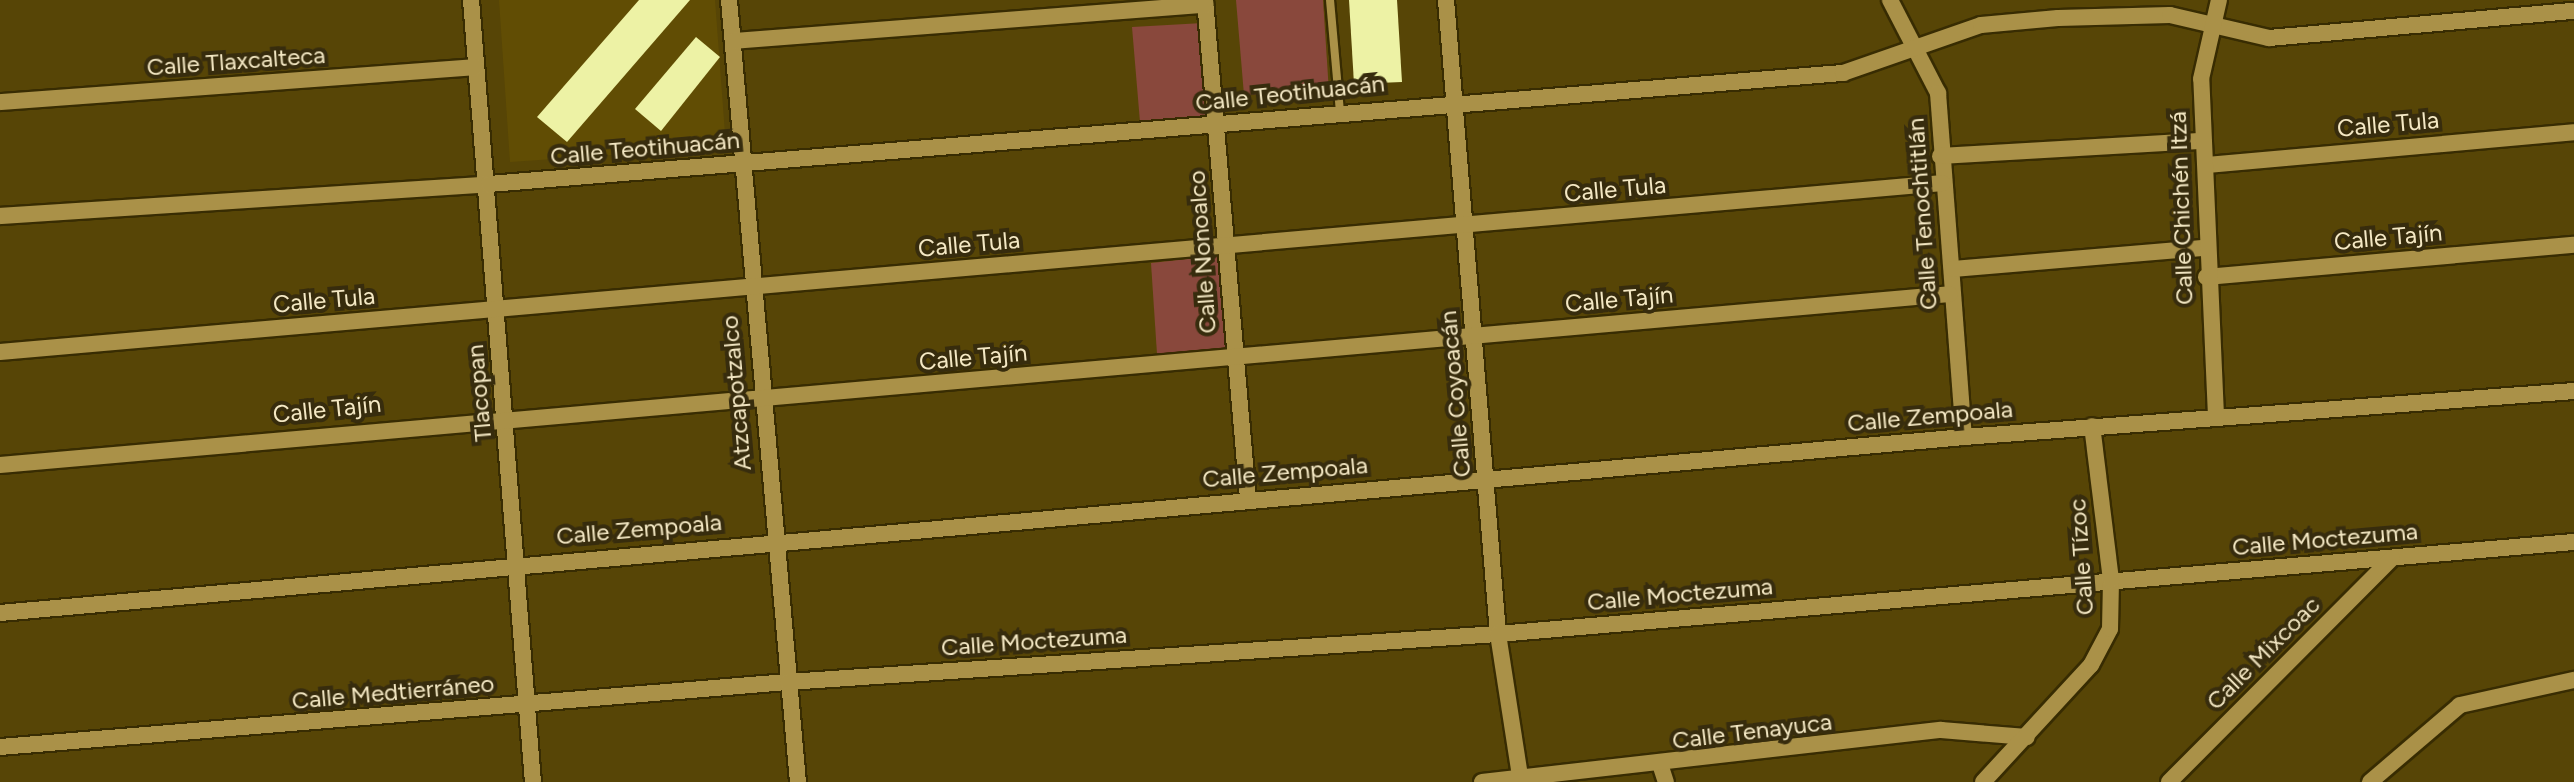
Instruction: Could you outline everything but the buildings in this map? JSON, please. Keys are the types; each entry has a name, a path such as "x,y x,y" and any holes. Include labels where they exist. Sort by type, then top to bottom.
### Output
{"street":[{"name":"Tlacopan","path":"471,0 489,184 533,782"},
{"name":"Atzcapotzalco","path":"729,0 750,287 798,782"},
{"name":"Calle Coyoacán","path":"1446,0 1498,634 1521,781"},
{"name":"Calle Tenochtitlán","path":"1890,0 1938,93 1940,156 1953,269 1950,294 1964,437"},
{"name":"Calle Chichén Itzá","path":"2216,416 2206,277 2207,165 2201,79 2209,21 2219,0"},
{"path":"733,41 1205,2"},
{"name":"Calle Nonoalco","path":"1205,2 1248,499"},
{"name":"Calle Teotihuacán","path":"0,216 489,184 1216,125 1340,111 1843,73 1981,25 2058,18 2147,13 2209,21 2269,38 2574,11"},
{"name":"Calle Tlaxcalteca","path":"0,102 476,67"},
{"name":"Calle Tula","path":"2207,165 2574,132"},
{"path":"1940,156 2204,141"},
{"name":"Calle Tula","path":"0,352 1943,183"},
{"name":"Calle Tajín","path":"2206,277 2574,245"},
{"path":"1953,269 2205,248"},
{"name":"Calle Tajín","path":"0,465 505,416 760,399 1950,294"},
{"name":"Calle Zempoala","path":"0,613 773,540 1964,437 2574,391"},
{"name":"Calle Tízoc","path":"1983,782 2027,737 2104,647 2111,580 2092,426"},
{"name":"Calle Moctezuma","path":"788,682 1498,634 2574,542"},
{"name":"Calle Mixcoac","path":"2169,782 2392,558"},
{"path":"2370,782 2460,705 2574,680"},
{"name":"Calle Medtierráneo","path":"0,747 528,706 788,682"},
{"name":"Calle Tenayuca","path":"1482,782 1663,774 1941,730 2027,737"}],"lane":[{"path":"1330,0 1340,111"}],"shaded area":[{"path":"499,0 715,0 726,147 510,162"},
{"path":"1236,0 1323,0 1329,92 1244,95"},
{"path":"1203,23 1211,115 1140,122 1132,27"},
{"path":"1225,255 1231,347 1157,354 1151,263"}]}
